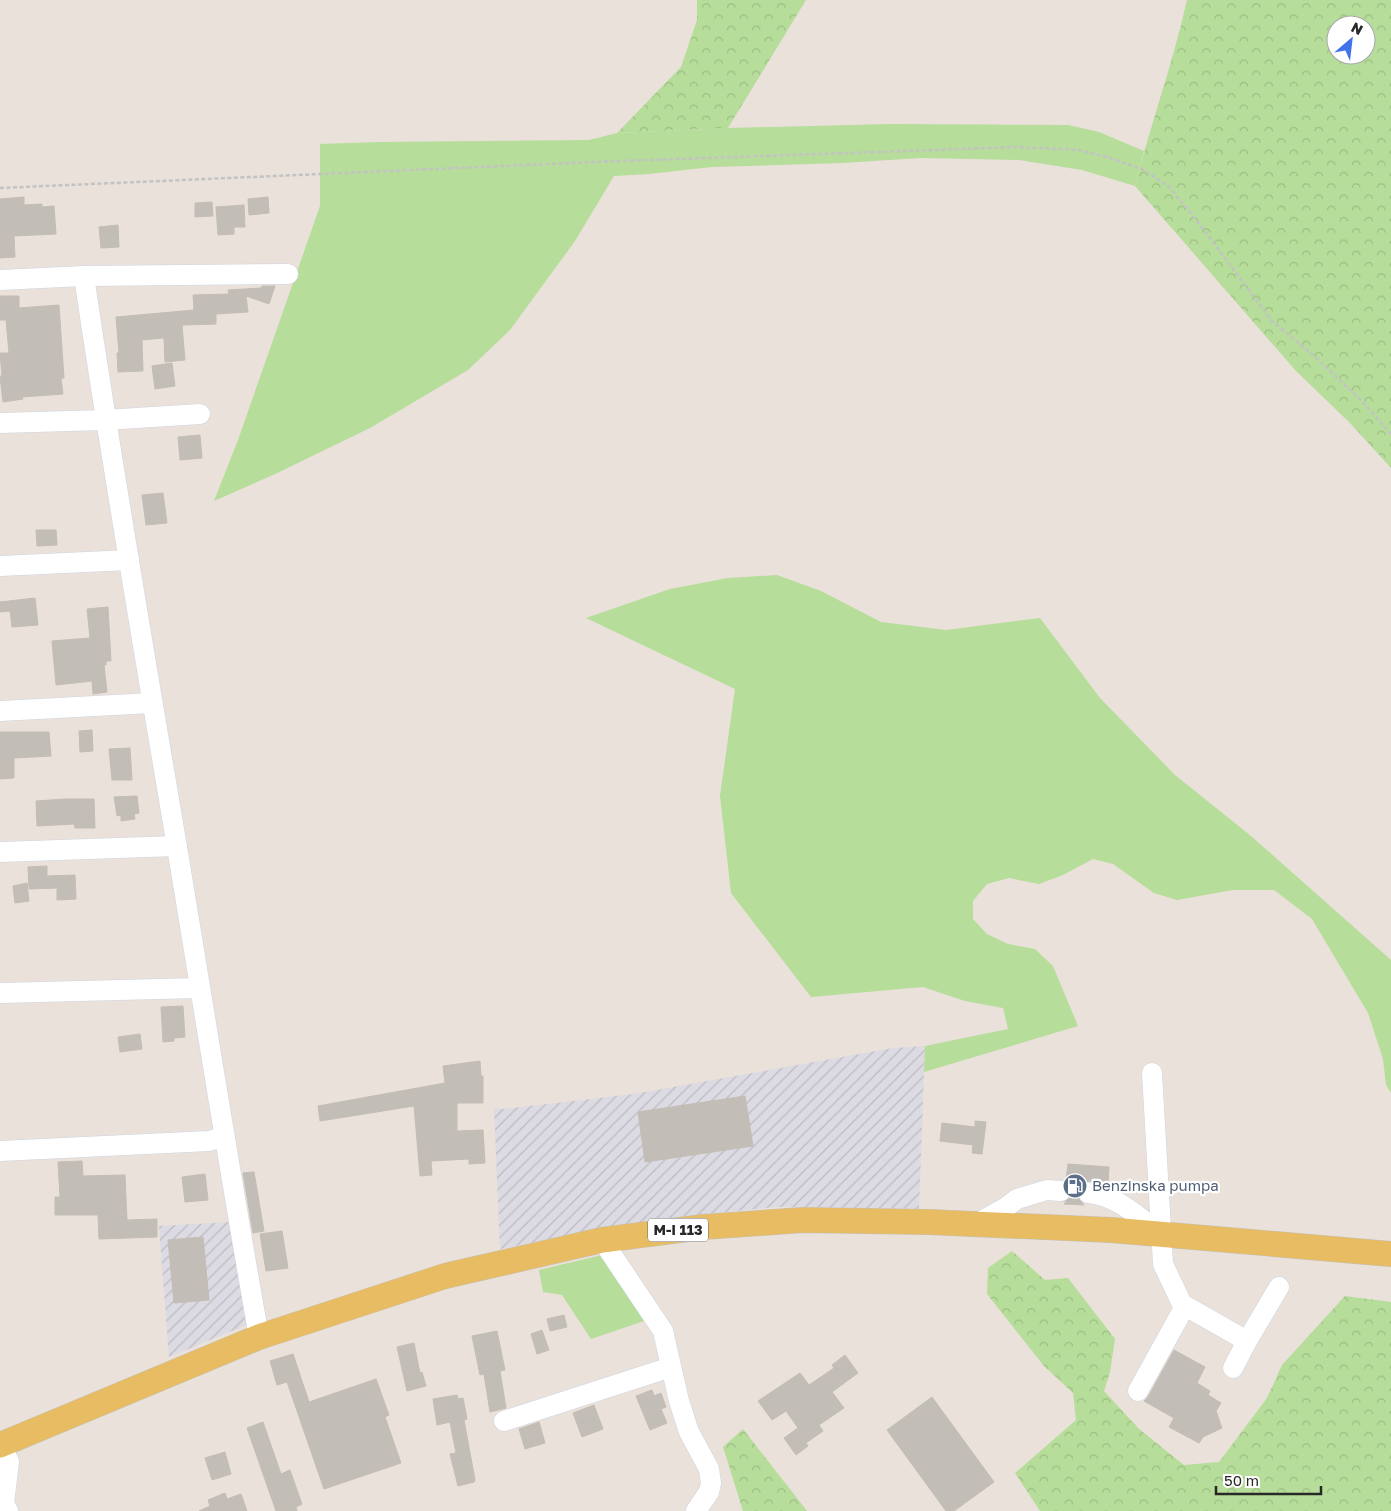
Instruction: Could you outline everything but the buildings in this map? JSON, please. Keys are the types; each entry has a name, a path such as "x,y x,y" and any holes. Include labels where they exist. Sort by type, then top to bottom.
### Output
{"main road":[{"name":"M-I 113","path":"1,1445 259,1337 445,1276 602,1240 703,1227 803,1220 976,1224 1111,1230 1391,1254"}],"street":[{"path":"0,280 84,276 288,274"},
{"path":"84,276 105,420 130,560 223,1137 259,1337"},
{"path":"0,424 200,414"},
{"path":"0,566 130,560"},
{"path":"0,711 152,703"},
{"path":"0,852 177,846"},
{"path":"0,993 199,988"},
{"path":"1152,1073 1163,1264 1182,1304 1247,1341"},
{"path":"0,1151 209,1140 223,1137"},
{"path":"976,1224 1005,1208 1016,1199 1047,1190 1061,1191"},
{"path":"1088,1194 1101,1194 1118,1202 1162,1235"},
{"path":"602,1240 663,1331 678,1401 689,1432 708,1469 709,1492 696,1511"},
{"path":"1233,1368 1279,1287"},
{"path":"1138,1391 1185,1306"},
{"path":"504,1420 671,1367"},
{"path":"1,1445 9,1462 4,1508"}],"path":[{"path":"0,188 594,162 1017,148 1079,150 1142,169 1168,186 1194,217 1272,321 1314,356 1360,399 1391,434"}],"shaded area":[{"path":"925,1046 919,1209 776,1207 609,1227 500,1249 494,1108 504,1109 634,1094 893,1048"},
{"path":"230,1222 246,1325 169,1357 159,1226"}],"green space":[{"path":"697,0 806,0 728,128 617,133 681,67 697,20"},
{"path":"1187,0 1391,0 1391,468 1350,423 1296,371 1135,186 1169,70"},
{"path":"891,124 1068,125 1099,132 1144,151 1135,186 1082,170 1019,160 921,158 842,163 712,167 614,176 575,241 510,330 468,370 370,428 214,501 238,440 320,206 320,144 589,140 617,133"},
{"path":"777,575 821,591 881,622 946,630 1040,618 1100,698 1175,775 1251,836 1391,960 1391,1093 1386,1085 1383,1059 1368,1013 1312,919 1274,890 1233,890 1177,900 1154,893 1113,864 1093,859 1063,875 1039,884 1009,878 987,884 973,901 973,919 987,934 1008,944 1035,949 1053,966 1078,1026 924,1072 925,1046 1008,1029 1003,1008 965,1001 923,987 811,997 731,893 720,796 735,689 586,618 670,589 728,578"},
{"path":"1012,1251 1045,1280 1068,1278 1115,1339 1110,1372 1104,1391 1139,1429 1184,1465 1219,1462 1267,1398 1282,1365 1345,1296 1391,1302 1391,1511 1040,1511 1015,1473 1076,1420 1073,1393 1044,1366 987,1294 988,1268"},
{"path":"602,1255 644,1321 591,1339 562,1295 543,1292 539,1270"},
{"path":"743,1429 807,1511 743,1511 723,1447"}],"tunnel":[{"path":"1061,1191 1088,1193"}],"place":[{"name":"Benzinska pumpa","path":"1075,1186"}]}
